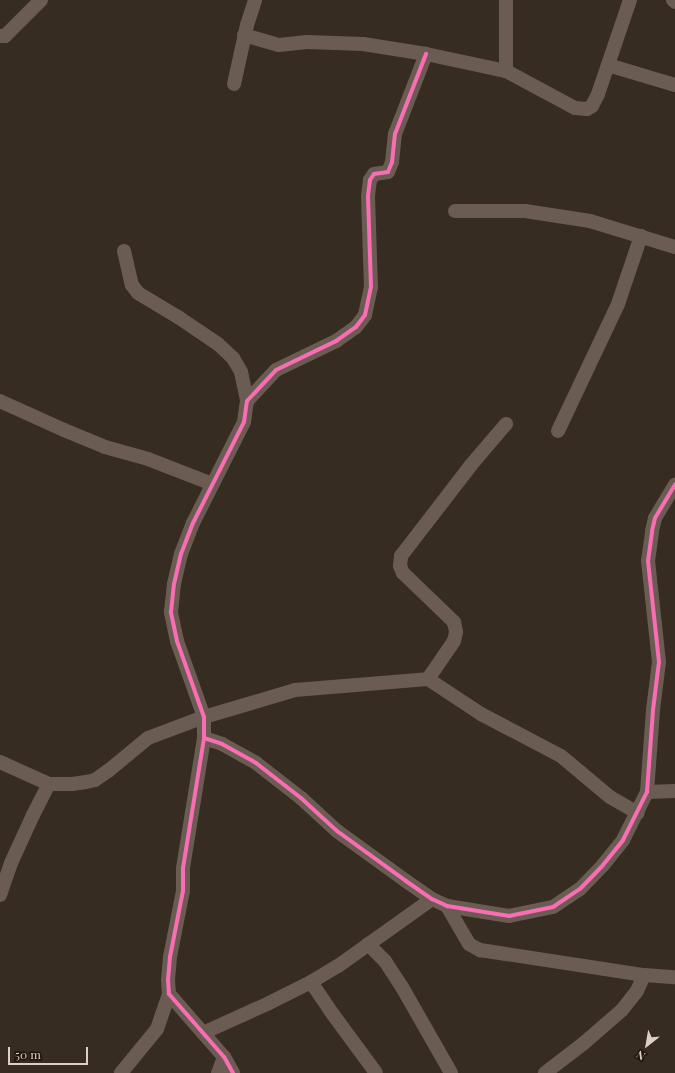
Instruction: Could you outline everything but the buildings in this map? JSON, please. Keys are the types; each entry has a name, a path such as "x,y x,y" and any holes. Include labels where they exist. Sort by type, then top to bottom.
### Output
{"street":[{"path":"0,36 5,36 41,0"},
{"path":"234,84 244,35 255,0"},
{"path":"506,0 506,70"},
{"path":"244,35 279,45 307,42 363,44 426,54 506,70 575,108 587,109 592,106 598,94 612,49 630,0"},
{"path":"247,400 276,370 336,341 356,327 365,315 371,287 368,196 370,180 374,174 388,172 392,162 395,134 426,54"},
{"path":"608,65 675,85"},
{"path":"455,211 525,211 590,221 675,248"},
{"path":"558,430 618,304 641,236"},
{"path":"121,1073 157,1028 169,994 168,980 170,957 183,891 183,868 204,738 204,717 177,641 171,612 174,584 181,554 193,523 244,422 247,400 241,372 233,358 205,336 138,293 132,285 124,251"},
{"path":"0,401 105,447 148,459 212,484"},
{"path":"428,678 454,641 456,632 454,622 403,573 400,566 401,556 471,465 506,424"},
{"path":"204,738 222,744 256,763 301,798 337,831 432,899 447,906 509,916 553,907 580,889 603,865 623,840 648,792 653,710 659,662 648,562 655,518 675,485"},
{"path":"0,762 49,784 72,784 95,780 148,738 204,717 295,690 428,678 481,714 561,756 610,797 638,813"},
{"path":"0,895 11,863 32,815 49,784"},
{"path":"648,792 675,791"},
{"path":"203,1033 270,1003 311,982 338,966 432,899"},
{"path":"447,906 469,944 480,950 644,975 675,977"},
{"path":"368,944 384,961 402,987 451,1073"},
{"path":"545,1073 584,1043 622,1010 633,996 644,975"},
{"path":"311,982 376,1073"},
{"path":"169,994 224,1057 233,1073"},
{"path":"218,1073 224,1057"}],"cycle path":[{"path":"233,1073 224,1057 169,994 168,980 170,957 183,891 183,868 204,738 204,717 177,641 171,612 174,584 181,554 193,523 244,422 247,401 276,370 336,341 356,327 365,315 371,287 368,196 370,180 374,174 388,172 392,162 395,134 426,54"},
{"path":"204,738 222,744 256,763 301,798 337,831 432,899 447,906 509,916 553,907 580,889 603,865 623,840 647,792 653,710 659,662 648,561 655,518 675,485"}]}
